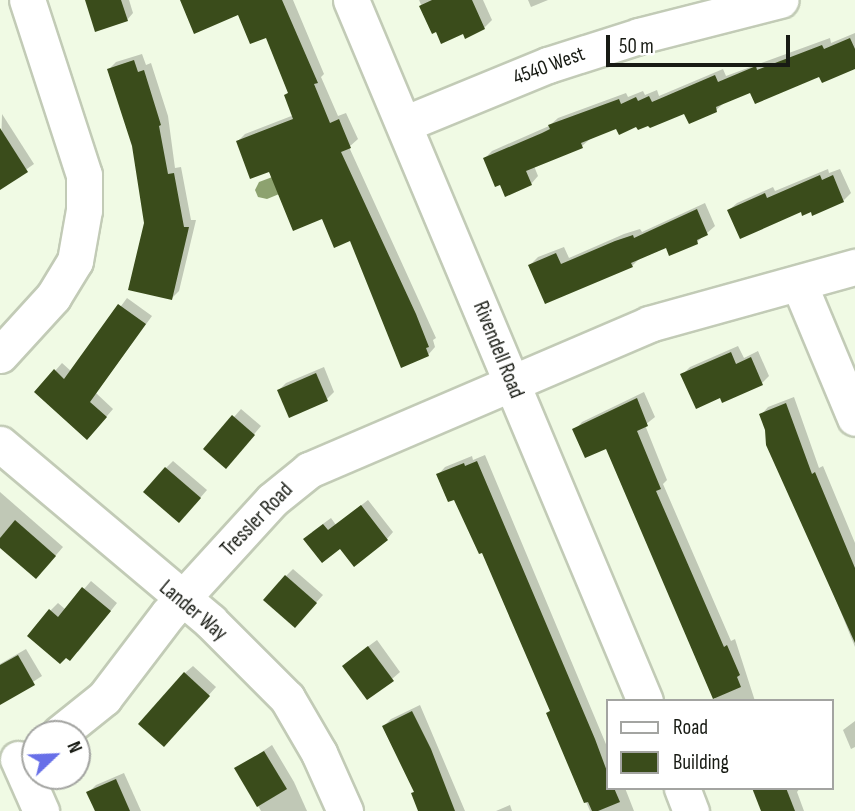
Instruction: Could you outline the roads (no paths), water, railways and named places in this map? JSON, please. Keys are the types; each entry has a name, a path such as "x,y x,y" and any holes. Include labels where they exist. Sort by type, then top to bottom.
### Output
{"street":[{"path":"0,355 53,297 70,270 75,261 84,210 84,174 27,0"},
{"name":"Rivendell Road","path":"351,0 644,699"},
{"name":"4540 West","path":"404,124 548,65 639,36 780,0"},
{"name":"Tressler Road","path":"76,720 103,698 182,600 272,500 309,470 649,324 855,267"},
{"path":"799,284 855,418"},
{"name":"Lander Way","path":"0,444 210,621 287,698 319,753 345,811"},
{"path":"18,759 41,811"},
{"path":"683,790 691,811"}]}
